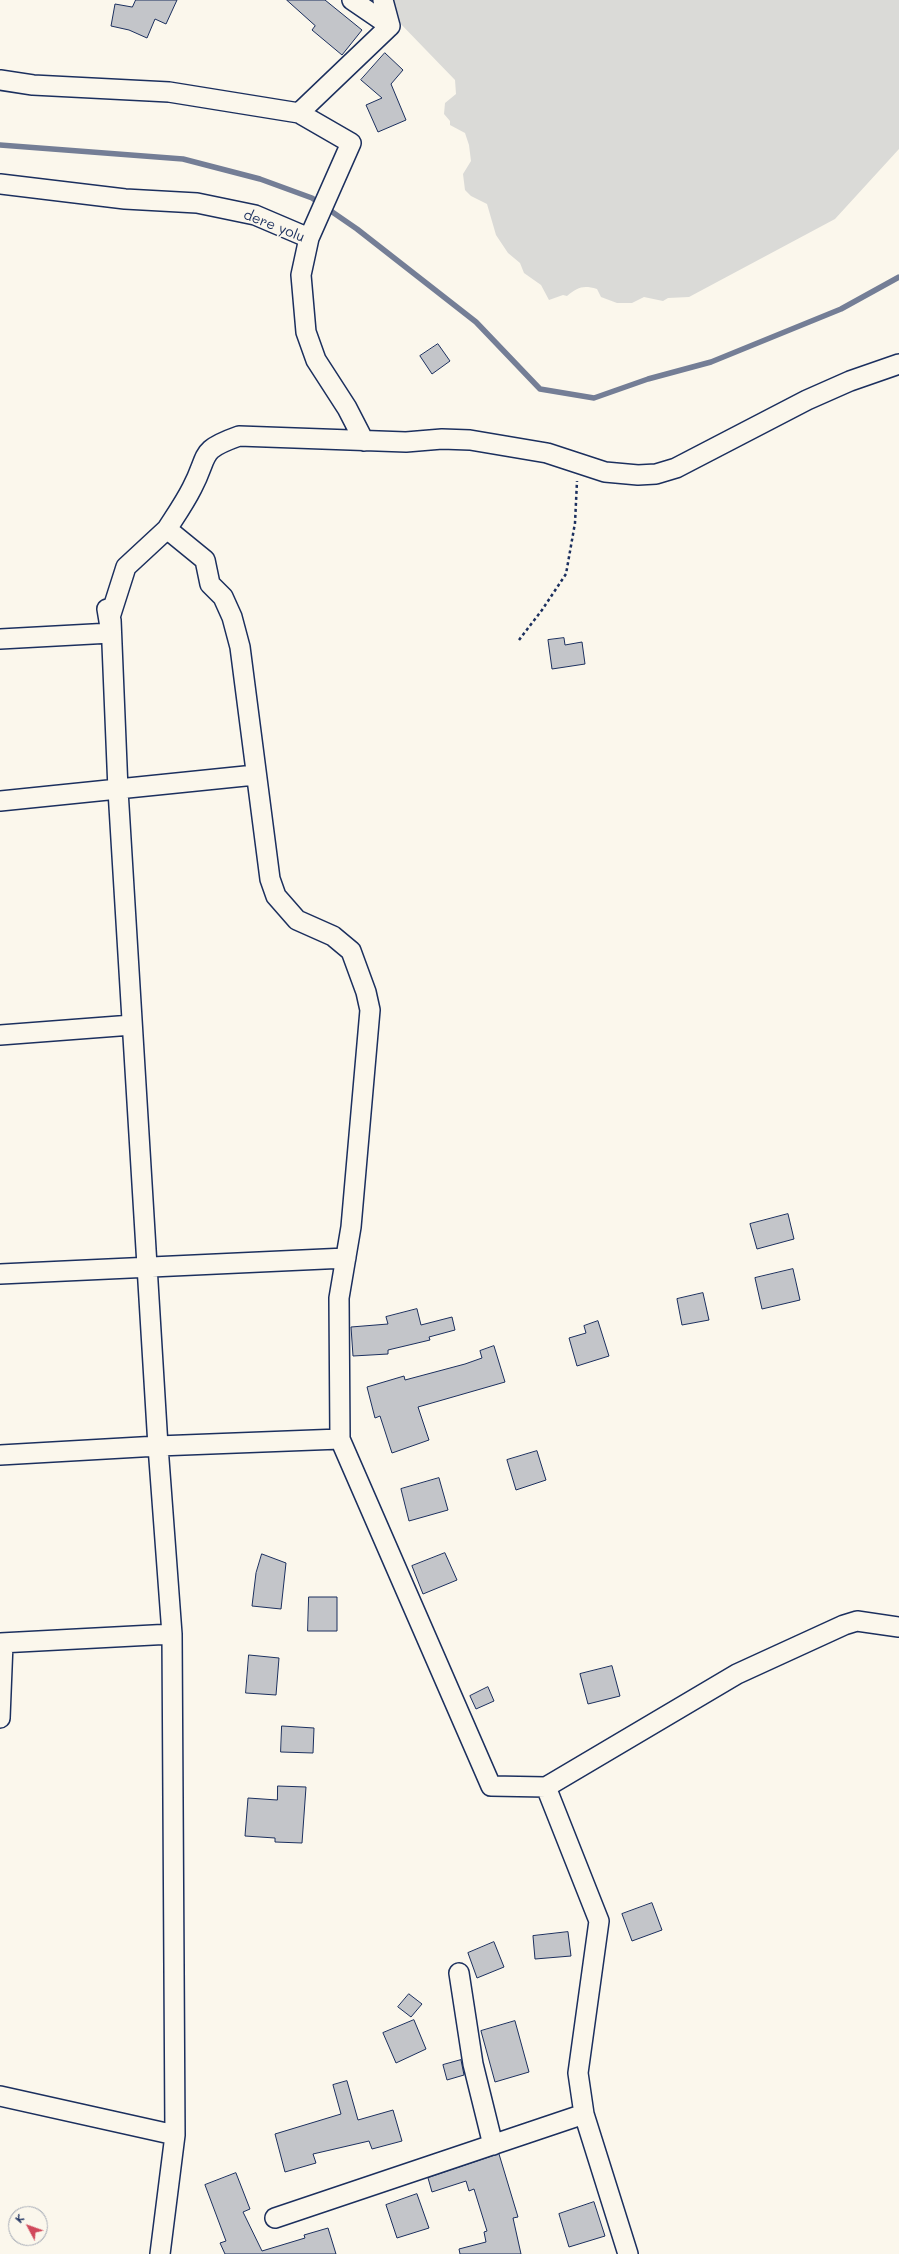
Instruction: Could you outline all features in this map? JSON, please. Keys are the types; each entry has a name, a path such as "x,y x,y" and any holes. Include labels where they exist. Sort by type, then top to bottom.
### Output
{"street":[{"path":"352,0 390,26"},
{"path":"383,0 390,26"},
{"path":"300,113 390,26"},
{"path":"0,80 34,86 169,92 300,113 351,143 310,238"},
{"name":"dere yolu","path":"0,184 125,199 197,203 255,215 310,238 301,275 306,332 316,360 347,408 364,441"},
{"path":"160,2254 175,2135 172,1634 158,1446 118,790 111,614 126,567 167,529 193,487 205,457 217,444 239,436 364,441 470,440 547,453 605,472 638,475 656,474 669,470 807,400 850,381 899,364"},
{"path":"167,529 204,560 210,584 223,597 232,617 240,647 255,775 270,878 276,896 297,920 333,936 351,951 366,992 370,1010 352,1220 339,1298 340,1439 491,1786 546,1787 736,1674 844,1625 857,1621 899,1627"},
{"path":"0,638 112,633"},
{"path":"0,801 255,775"},
{"path":"0,1035 132,1025"},
{"path":"0,1274 147,1266 346,1258"},
{"path":"0,1455 158,1446 340,1439"},
{"path":"0,1718 1,1643 172,1634"},
{"path":"546,1787 599,1921 578,2072 584,2114 628,2254"},
{"path":"459,1972 473,2064 493,2145"},
{"path":"0,2096 175,2135"},
{"path":"274,2218 584,2114"}],"path":[{"path":"519,640 542,610 566,574 575,523 577,463"}],"shaded area":[{"path":"371,0 899,0 899,149 835,219 689,297 668,298 663,301 644,297 632,303 617,303 601,297 597,289 584,287 567,296 563,295 549,300 541,285 524,273 520,263 508,253 496,235 487,204 471,196 465,190 463,174 471,161 469,145 465,133 450,125 450,121 444,114 445,103 456,94 455,80 396,19"}],"building":[{"path":"136,0 177,0 166,24 155,19 147,38 129,30 111,26 115,4 132,7"},
{"path":"287,0 325,0 362,30 342,55 312,30 315,26"},
{"path":"385,53 403,70 391,84 406,120 378,132 366,105 382,98 361,80"},
{"path":"438,344 450,361 432,374 420,356"},
{"path":"564,638 565,645 582,642 585,664 552,669 548,640"},
{"path":"788,1214 794,1239 757,1249 750,1224"},
{"path":"793,1269 800,1300 762,1309 755,1278"},
{"path":"703,1293 709,1320 682,1325 677,1299"},
{"path":"417,1309 421,1325 452,1317 455,1330 429,1337 430,1340 388,1350 388,1354 353,1356 351,1327 388,1324 386,1317"},
{"path":"598,1321 609,1356 577,1366 569,1338 586,1333 584,1326"},
{"path":"494,1346 505,1382 418,1407 429,1440 392,1453 380,1416 375,1418 367,1387 404,1376 405,1380 465,1364 482,1358 480,1351"},
{"path":"537,1451 546,1480 516,1490 507,1460"},
{"path":"439,1478 448,1510 409,1521 401,1489"},
{"path":"445,1553 457,1580 423,1594 412,1566"},
{"path":"262,1554 286,1563 281,1609 252,1606 256,1573"},
{"path":"309,1597 337,1597 337,1631 308,1631"},
{"path":"249,1655 279,1658 276,1695 246,1693"},
{"path":"612,1666 620,1696 588,1704 580,1674"},
{"path":"488,1687 494,1701 476,1709 470,1696"},
{"path":"282,1726 314,1728 313,1753 281,1752"},
{"path":"278,1786 306,1787 302,1843 275,1842 275,1838 245,1836 248,1798 277,1800"},
{"path":"652,1903 662,1930 632,1941 622,1914"},
{"path":"568,1932 571,1956 535,1959 533,1936"},
{"path":"494,1942 504,1967 477,1978 468,1953"},
{"path":"409,1994 422,2004 411,2017 398,2007"},
{"path":"414,2020 426,2049 396,2063 383,2033"},
{"path":"515,2021 529,2072 495,2082 481,2031"},
{"path":"461,2060 464,2075 447,2080 443,2065"},
{"path":"347,2081 358,2120 393,2110 402,2141 372,2149 369,2141 313,2154 316,2163 285,2172 275,2134 341,2114 333,2085"},
{"path":"499,2154 518,2217 513,2218 521,2254 460,2254 459,2249 486,2242 484,2232 487,2231 474,2189 469,2191 466,2181 432,2192 428,2178"},
{"path":"236,2173 250,2209 243,2212 262,2251 305,2238 304,2235 328,2228 336,2254 225,2254 220,2243 226,2241 205,2185"},
{"path":"417,2194 429,2228 397,2238 386,2205"},
{"path":"594,2202 605,2236 569,2247 559,2214"}],"waterway":[{"path":"0,145 183,159 260,179 312,198 357,229 476,322 540,389 594,398 648,379 711,362 841,309 899,277"}]}
